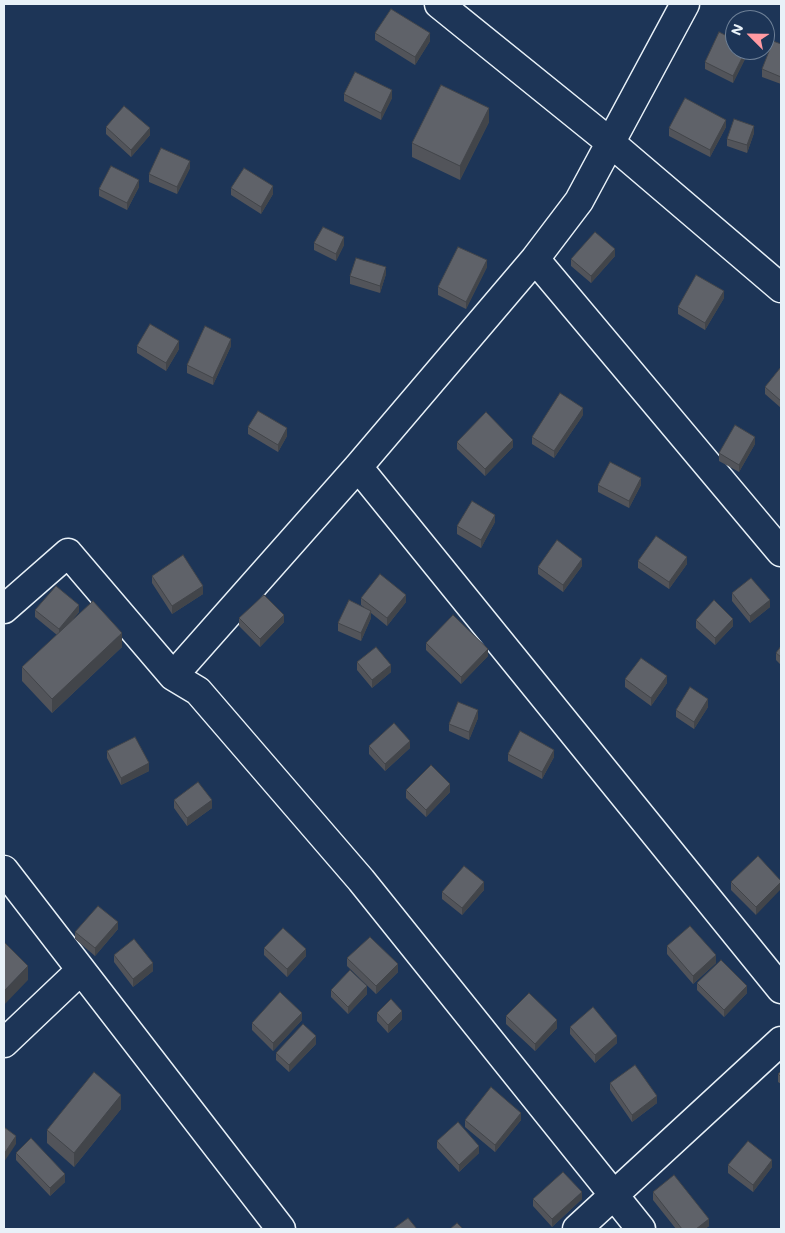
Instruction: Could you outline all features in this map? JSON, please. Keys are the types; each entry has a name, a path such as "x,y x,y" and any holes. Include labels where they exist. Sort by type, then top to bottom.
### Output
{"street":[{"path":"439,4 611,142 781,288"},
{"path":"173,676 358,467 535,259 579,201 685,4"},
{"path":"535,259 781,552"},
{"path":"358,467 781,989"},
{"path":"4,609 68,553 173,676 198,691 361,880 641,1229"},
{"path":"4,870 281,1229"},
{"path":"4,1042 81,970"},
{"path":"577,1229 781,1041"}],"building":[{"path":"391,9 430,33 415,57 375,33"},
{"path":"719,32 725,35 725,60 741,60 733,76 705,62"},
{"path":"775,42 781,44 781,77 762,69 766,60 775,60"},
{"path":"355,72 392,90 381,113 344,94"},
{"path":"441,85 489,108 460,166 412,143"},
{"path":"685,98 726,120 710,150 669,128"},
{"path":"124,106 150,128 131,150 106,127"},
{"path":"734,119 754,126 747,145 727,139"},
{"path":"161,148 190,161 177,187 149,174"},
{"path":"111,166 139,180 127,203 99,189"},
{"path":"244,168 273,186 261,207 231,188"},
{"path":"323,227 344,237 336,254 314,243"},
{"path":"595,232 615,249 591,276 571,259"},
{"path":"458,247 487,260 466,302 438,287"},
{"path":"356,258 386,267 380,286 350,276"},
{"path":"696,275 724,291 705,323 678,307"},
{"path":"150,324 179,341 166,363 137,346"},
{"path":"205,326 231,339 213,378 187,365"},
{"path":"781,367 781,401 765,387"},
{"path":"560,393 583,408 554,451 532,437"},
{"path":"258,411 287,428 278,445 248,427"},
{"path":"486,412 513,440 485,469 457,442"},
{"path":"735,425 755,437 739,465 719,453"},
{"path":"610,462 641,478 629,501 598,485"},
{"path":"472,501 495,515 481,540 457,526"},
{"path":"656,536 687,557 669,582 638,561"},
{"path":"557,540 582,559 563,585 538,567"},
{"path":"183,555 203,586 172,606 152,576"},
{"path":"380,574 406,595 387,618 361,598"},
{"path":"751,578 770,600 750,616 732,593"},
{"path":"56,586 79,605 59,629 35,610"},
{"path":"264,595 284,615 260,639 239,618"},
{"path":"349,600 371,611 361,633 338,623"},
{"path":"714,600 733,619 715,638 696,620"},
{"path":"93,601 122,633 52,699 22,667"},
{"path":"453,615 488,649 461,677 426,643"},
{"path":"781,646 781,657 776,653"},
{"path":"376,647 391,665 372,680 357,662"},
{"path":"641,658 667,676 651,698 625,679"},
{"path":"690,687 708,699 694,722 676,710"},
{"path":"458,702 478,710 469,732 449,724"},
{"path":"394,723 410,741 385,764 369,746"},
{"path":"520,731 554,750 542,772 508,754"},
{"path":"135,737 149,763 121,778 107,751"},
{"path":"431,765 450,784 426,810 406,790"},
{"path":"198,782 212,800 187,818 174,800"},
{"path":"758,856 781,882 756,907 731,882"},
{"path":"464,866 484,882 462,908 442,892"},
{"path":"98,906 118,922 95,948 75,932"},
{"path":"690,926 716,955 693,976 667,946"},
{"path":"283,928 306,949 287,969 264,948"},
{"path":"370,937 398,964 376,986 347,958"},
{"path":"134,939 153,963 133,979 114,955"},
{"path":"4,942 28,966 4,991"},
{"path":"721,960 747,986 724,1010 697,983"},
{"path":"350,970 367,986 348,1007 331,990"},
{"path":"280,992 302,1013 273,1043 252,1023"},
{"path":"529,993 557,1020 535,1044 506,1016"},
{"path":"391,999 402,1011 388,1025 377,1013"},
{"path":"593,1007 617,1036 595,1055 570,1027"},
{"path":"303,1024 316,1036 289,1065 276,1053"},
{"path":"635,1065 657,1096 632,1115 610,1083"},
{"path":"94,1072 121,1095 74,1153 47,1130"},
{"path":"491,1087 521,1113 495,1145 465,1120"},
{"path":"458,1122 479,1146 459,1165 437,1141"},
{"path":"4,1127 16,1136 4,1154"},
{"path":"31,1138 65,1174 50,1188 16,1153"},
{"path":"748,1141 772,1160 753,1185 728,1165"},
{"path":"563,1172 582,1192 552,1219 533,1199"},
{"path":"674,1175 709,1219 696,1229 682,1229 653,1192"},
{"path":"408,1218 417,1229 393,1229"},
{"path":"457,1223 463,1229 450,1229"}]}
